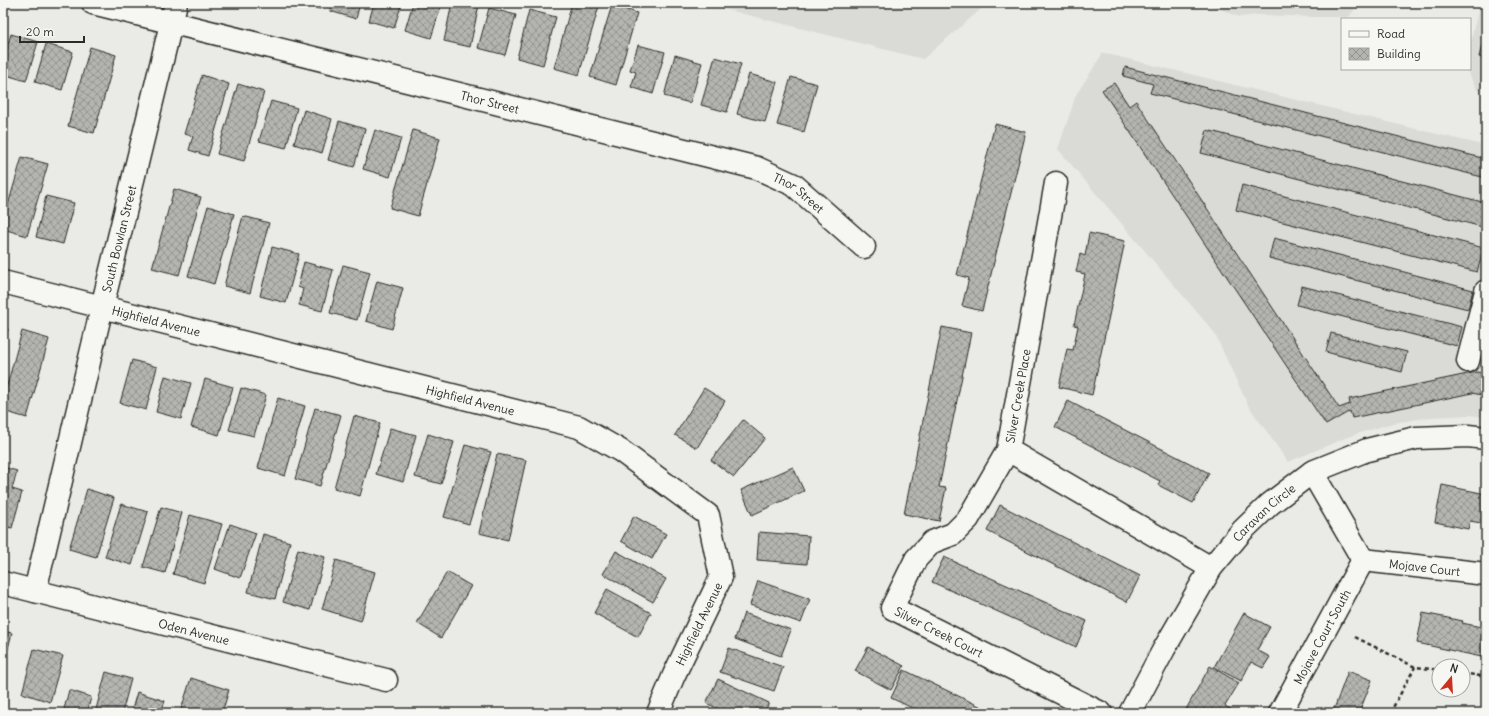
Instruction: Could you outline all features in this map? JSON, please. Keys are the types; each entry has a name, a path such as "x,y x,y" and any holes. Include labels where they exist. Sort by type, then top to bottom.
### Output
{"street":[{"name":"Thor Street","path":"93,3 173,13 757,168 794,185 864,247"},
{"name":"South Bowlan Street","path":"35,591 173,13"},
{"name":"Silver Creek Place","path":"1056,182 1008,450 1211,568"},
{"name":"Highfield Avenue","path":"3,282 579,427 621,451 708,515 721,577 674,675 658,713"},
{"path":"1468,361 1486,291"},
{"name":"Caravan Circle","path":"1130,713 1164,649 1211,568 1248,526 1270,504 1312,472 1367,450 1416,438 1468,436 1486,438"},
{"name":"Silver Creek Court","path":"1008,450 968,519 953,534 932,542 916,559 892,608 1101,713"},
{"path":"1312,472 1363,560"},
{"name":"Mojave Court","path":"1363,560 1486,574"},
{"name":"Mojave Court South","path":"1280,713 1363,560"},
{"name":"Oden Avenue","path":"3,583 386,680"}],"path":[{"path":"1355,637 1415,666 1431,669"},
{"path":"1390,713 1415,666"},
{"path":"1471,674 1486,677"}],"shaded area":[{"path":"700,3 988,3 923,59"},
{"path":"1206,3 1359,3 1349,17 1258,15 1239,17"},
{"path":"1480,3 1486,3 1486,94 1478,91 1467,70 1471,70 1471,40"},
{"path":"1103,53 1486,146 1486,417 1469,415 1432,417 1393,423 1350,436 1288,462 1248,405 1214,332 1058,149 1076,95"}],"building":[{"path":"300,3 322,3 320,9"},
{"path":"333,3 360,3 356,19 330,11"},
{"path":"374,3 402,3 394,28 369,21"},
{"path":"413,3 442,3 431,38 405,30"},
{"path":"452,3 471,3 479,5 470,47 444,41"},
{"path":"572,3 589,3 599,6 579,75 554,68"},
{"path":"612,5 637,13 616,85 590,77"},
{"path":"489,8 516,15 505,55 478,48"},
{"path":"529,10 556,17 543,65 517,58"},
{"path":"1486,30 1486,59 1479,57"},
{"path":"11,34 38,42 26,81 3,74 3,62"},
{"path":"46,44 73,52 62,90 35,82"},
{"path":"638,45 665,52 653,94 631,87 636,72 630,70"},
{"path":"90,47 116,55 94,133 68,126"},
{"path":"675,55 702,63 690,103 664,96"},
{"path":"715,57 741,64 727,112 701,105"},
{"path":"1125,67 1486,159 1486,178 1150,93 1153,84 1123,76"},
{"path":"749,74 777,82 765,122 737,114"},
{"path":"202,75 229,84 208,156 189,150 193,136 184,134"},
{"path":"791,77 817,84 804,132 777,125"},
{"path":"1114,83 1129,106 1136,101 1339,408 1350,404 1349,399 1477,372 1486,374 1486,396 1472,393 1352,418 1350,411 1326,425 1102,90"},
{"path":"238,84 264,92 244,161 217,154"},
{"path":"271,101 297,108 286,148 259,141"},
{"path":"304,110 332,119 322,153 294,144"},
{"path":"339,121 365,129 354,167 328,160"},
{"path":"995,124 1026,132 982,311 962,306 969,278 957,275"},
{"path":"375,130 401,138 390,177 363,169"},
{"path":"413,130 440,138 418,216 390,208"},
{"path":"1207,130 1486,203 1486,228 1201,153"},
{"path":"22,157 48,164 27,236 3,229 3,222"},
{"path":"1242,185 1484,248 1477,272 1236,210"},
{"path":"174,189 201,197 179,275 152,268"},
{"path":"46,196 74,203 63,244 36,237"},
{"path":"208,206 234,214 214,284 188,276"},
{"path":"243,216 269,223 250,293 224,286"},
{"path":"1089,233 1125,241 1092,395 1059,387 1067,349 1073,350 1078,326 1074,325 1085,274 1076,272 1080,254 1085,256"},
{"path":"1274,238 1473,290 1468,309 1269,258"},
{"path":"272,247 299,254 286,303 260,296"},
{"path":"304,262 333,270 322,311 299,305 303,289 298,287"},
{"path":"343,265 370,272 357,320 330,313"},
{"path":"377,281 403,288 392,329 366,321"},
{"path":"1302,286 1462,327 1457,346 1297,305"},
{"path":"942,327 971,333 939,487 946,488 939,521 904,514"},
{"path":"3,328 8,329 3,346"},
{"path":"22,331 49,339 27,418 3,411 3,400"},
{"path":"1331,333 1407,352 1402,372 1326,352"},
{"path":"1486,340 1486,355 1483,354"},
{"path":"132,360 157,367 146,410 120,403"},
{"path":"165,376 191,383 181,419 156,412"},
{"path":"205,379 233,387 219,435 191,427"},
{"path":"241,388 266,395 254,436 229,430"},
{"path":"704,388 725,401 697,448 675,435"},
{"path":"278,398 305,406 285,476 258,468"},
{"path":"1068,401 1209,473 1193,503 1158,485 1160,481 1055,427"},
{"path":"315,408 341,415 320,486 295,479"},
{"path":"354,416 380,423 360,496 334,488"},
{"path":"743,420 765,438 734,477 711,460"},
{"path":"390,428 416,435 403,482 376,474"},
{"path":"428,434 454,442 441,484 415,477"},
{"path":"465,445 491,452 469,524 444,517"},
{"path":"497,454 526,460 508,540 479,533"},
{"path":"3,467 17,471 12,489 22,492 12,528 3,526"},
{"path":"793,467 804,491 752,515 741,490"},
{"path":"1442,485 1486,494 1486,524 1470,521 1468,529 1435,522"},
{"path":"87,489 114,498 96,557 69,549"},
{"path":"121,504 148,512 132,565 105,557"},
{"path":"1000,505 1140,576 1127,602 987,531"},
{"path":"161,507 182,513 165,573 143,567"},
{"path":"190,515 222,524 204,583 173,574"},
{"path":"634,516 666,534 652,559 621,541"},
{"path":"230,524 256,533 240,578 215,569"},
{"path":"759,532 809,536 807,564 757,560"},
{"path":"263,534 290,542 275,599 248,592"},
{"path":"298,549 325,557 310,610 283,602"},
{"path":"616,551 666,579 653,602 603,574"},
{"path":"944,557 1087,621 1076,647 932,582"},
{"path":"336,560 375,572 361,621 322,609"},
{"path":"447,572 471,586 441,638 417,623"},
{"path":"758,581 810,599 801,623 750,605"},
{"path":"607,589 651,613 638,637 594,613"},
{"path":"744,613 791,630 781,656 735,639"},
{"path":"1244,613 1270,627 1257,650 1270,657 1263,668 1251,662 1241,681 1214,667"},
{"path":"1423,613 1463,621 1462,623 1486,628 1486,658 1417,643"},
{"path":"3,631 12,633 3,668"},
{"path":"868,647 904,666 891,690 855,671"},
{"path":"729,648 783,667 774,691 720,672"},
{"path":"34,649 63,656 50,702 22,693"},
{"path":"1210,666 1239,683 1225,706 1234,711 1233,713 1184,713"},
{"path":"904,670 994,713 923,713 891,698"},
{"path":"1348,671 1372,680 1359,713 1334,713 1333,712"},
{"path":"106,672 131,679 122,713 95,713"},
{"path":"191,678 229,690 222,713 180,713"},
{"path":"718,679 769,703 764,713 727,713 706,703"},
{"path":"69,690 91,697 87,713 63,713"},
{"path":"137,692 165,701 161,713 131,713"},
{"path":"301,709 316,713 300,713"}]}
